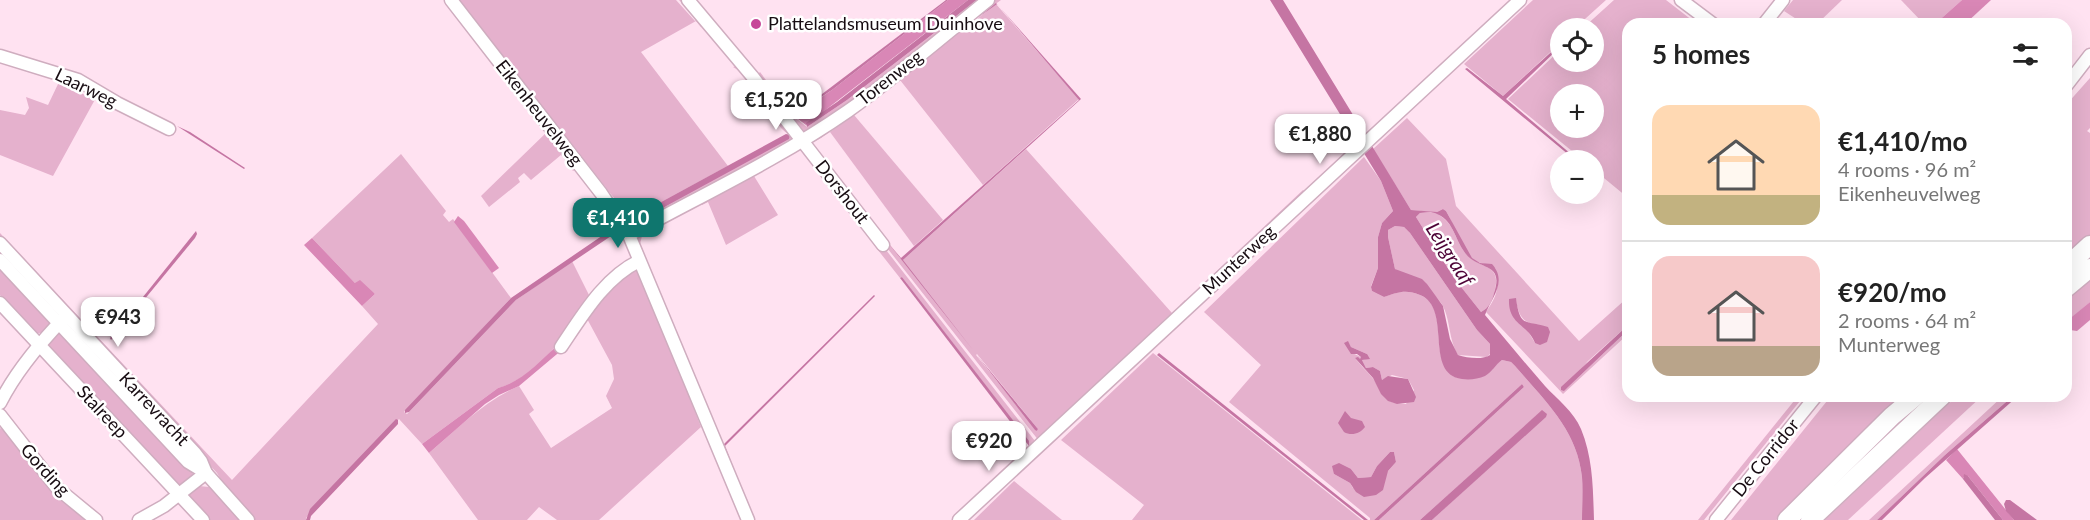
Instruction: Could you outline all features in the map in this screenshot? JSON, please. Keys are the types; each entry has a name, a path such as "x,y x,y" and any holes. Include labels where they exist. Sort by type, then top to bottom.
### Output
{"highway":[{"path":"2072,262 2090,245"},
{"path":"2072,283 2090,268"},
{"path":"1787,520 1909,402"},
{"path":"1810,520 1936,402"}],"street":[{"name":"Eikenheuvelweg","path":"451,0 601,193 629,235 748,520"},
{"name":"Dorshout","path":"688,0 725,42 883,245"},
{"name":"Torenweg","path":"629,235 801,140 849,110 988,0"},
{"name":"Munterweg","path":"959,520 1520,0"},
{"path":"1682,0 1705,18"},
{"path":"1768,18 1782,0"},
{"path":"2072,78 2090,55"},
{"name":"Laarweg","path":"0,56 78,80 169,129"},
{"name":"Karrevracht","path":"0,243 188,462 206,473 248,520"},
{"name":"Karrevracht","path":"0,260 63,319"},
{"path":"561,347 581,317 608,284 621,272 639,261"},
{"name":"Stalreep","path":"0,303 203,520"},
{"path":"0,403 18,373 39,345 63,319"},
{"name":"De Corridor","path":"1716,520 1811,402"},
{"name":"Gording","path":"0,415 57,488 96,520"},
{"path":"139,520 164,506 206,473"}],"shaded area":[{"path":"458,0 467,9 459,0 676,0 695,21 697,19 679,0 685,0 733,59 730,62 730,59 696,21 641,52 728,166 632,218 788,134 775,120 756,90 733,67 741,65 793,139 792,142 633,227 630,226","holes":["471,16 629,217 627,220"]},
{"path":"948,0 968,0 806,125 794,116 832,90"},
{"path":"948,0 832,90 797,113"},
{"path":"968,0 977,0 847,100 807,127 806,123 837,102"},
{"path":"977,0 982,0 842,111 805,132 798,129 756,76 760,72 769,84 768,86 792,115 807,127 847,100"},
{"path":"992,0 1001,0 976,18 996,4 1079,99 983,185 900,80 821,138 809,144 807,141"},
{"path":"1270,0 1283,0 1411,210 1437,212 1443,209 1446,211 1472,258 1480,263 1492,264 1497,271 1497,290 1485,315 1578,423 1590,462 1594,520 1582,520 1582,477 1579,460 1567,430 1515,366 1511,362 1502,360 1480,378 1462,379 1450,374 1440,354 1438,326 1430,302 1410,292 1384,297 1372,291 1371,287 1378,268 1378,237 1382,223 1393,211 1381,181","holes":["1420,213 1438,214 1448,222 1469,257 1488,267 1496,275 1492,299 1481,312 1454,278 1416,217","1395,226 1404,227 1410,233 1477,330 1490,344 1490,355 1483,358 1458,355 1450,339 1443,306 1427,284 1422,279 1395,269 1388,237 1388,230"]},
{"path":"1533,0 1606,0 1586,18 1550,18 1550,52 1503,96 1464,64"},
{"path":"1614,0 1666,0 1689,18 1622,18 1622,193 1604,178 1604,150 1571,150 1556,138 1604,138 1604,84 1550,84 1550,133 1508,99 1550,59 1550,72 1604,72 1604,18 1594,18"},
{"path":"1793,0 1842,0 1823,18 1795,18 1784,11"},
{"path":"1901,0 1962,0 1942,18 1918,18"},
{"path":"1962,0 1991,0 1972,18 1942,18"},
{"path":"1000,8 1081,99 903,260 973,350 889,244 901,258 1079,100"},
{"path":"1550,53 1550,57 1506,99 1566,150 1563,150 1465,69 1467,68 1503,96"},
{"path":"21,64 63,76 98,94 53,176 0,155 0,110 25,115 29,108 26,97 48,105 59,82 93,99 95,95 59,78 17,68"},
{"path":"2090,78 2090,128 2087,131 2090,133 2090,235 2072,251 2072,98"},
{"path":"854,115 943,220 914,246 830,132"},
{"path":"1407,118 1446,159 1456,206 1579,341 1622,302 1622,330 1588,361 1564,391 1622,336 1622,340 1563,394 1486,312 1496,292 1497,282 1496,269 1477,262 1492,270 1496,283 1492,299 1481,312 1454,278 1416,217 1420,213 1432,212 1411,210 1373,149","holes":["1443,209 1446,211 1463,248 1477,262 1468,257 1463,250 1446,220 1435,213","1509,299 1516,299 1522,318 1535,325 1541,325 1535,343"]},
{"path":"177,126 190,132 245,168 244,169"},
{"path":"548,131 576,169 573,171 561,155 531,180 524,173 518,178 520,182 489,207 481,196"},
{"path":"786,134 790,135 789,139 635,223 633,222 632,218"},
{"path":"1357,142 1359,146 1039,441 884,244 811,146 903,260 1026,149 1172,313 1153,330 1181,306 1185,300 1187,301 1303,190 1354,147 1353,145","holes":["977,354 1038,429 1037,431"]},
{"path":"401,154 446,211 443,215 449,222 453,219 511,298 404,412 407,414 409,412 516,300 572,261 590,297 562,338 540,363 527,374 498,388 422,444 399,419 306,520 252,520 228,492 217,473 0,241 0,233 232,480 378,324 362,306 375,294 355,283 312,238"},
{"path":"1364,157 1381,181 1393,211 1382,223 1378,237 1378,268 1371,286 1372,291 1384,297 1410,292 1420,295 1429,302 1435,311 1442,360 1457,378 1492,370 1502,360 1511,362 1515,366 1558,417 1574,445 1582,477 1582,520 1432,520 1547,414 1537,415 1420,520 1379,520 1524,387 1522,384 1374,520 1370,520 1229,402 1261,365 1204,312","holes":["1348,342 1351,347 1367,354 1366,359 1362,360 1366,368 1373,367 1380,371 1382,380 1392,375 1408,379 1414,390 1406,404 1393,402 1383,395 1374,380 1355,358 1360,360 1361,357 1350,352","1390,452 1394,452 1396,462 1388,471 1353,488 1350,483 1334,474 1351,469 1358,478 1371,477 1377,466"]},
{"path":"751,171 757,175 753,174 720,194 754,176 778,215 726,245 708,202 702,205 700,203 642,236 639,248 642,248 645,256 643,257 677,340 680,340 681,348 718,436 720,436 744,500 747,499 753,520 751,520 636,242 642,232"},
{"path":"458,216 499,268 492,273 454,222"},
{"path":"1395,226 1404,227 1410,233 1477,330 1490,344 1490,354 1487,357 1458,355 1446,312 1440,301 1395,269 1388,230"},
{"path":"612,229 615,231 614,234 516,300 409,412 405,413 405,410 511,298"},
{"path":"196,231 195,238 111,340 110,338"},
{"path":"312,238 355,283 360,280 375,294 362,306 304,245"},
{"path":"879,241 1036,444 956,520 952,520 1022,454 1028,446 1028,441 902,277 900,278 874,245"},
{"path":"0,263 51,318 46,331 37,333 0,295"},
{"path":"634,266 639,267 720,460 717,462 689,396 701,427 599,520 557,520 539,507 527,520 478,520 429,453 483,407 519,386 534,410 529,414 551,448 612,408 606,396 614,379 612,365 585,315 610,284"},
{"path":"902,277 1029,441 1029,446 900,278"},
{"path":"2090,280 2090,302 2072,318 2072,296"},
{"path":"874,295 725,446 746,500 723,445"},
{"path":"1516,298 1522,319 1548,327 1550,332 1547,342 1540,345 1535,343 1532,336 1515,319 1509,299"},
{"path":"2090,302 2090,320 2077,331 2072,330 2072,317"},
{"path":"1622,331 1622,336 1564,391 1561,387"},
{"path":"57,334 63,334 192,468 193,476 178,488 48,351 47,343"},
{"path":"1348,341 1351,347 1367,354 1370,359 1362,360 1366,368 1373,367 1380,371 1382,380 1388,376 1408,379 1416,397 1414,402 1397,404 1388,401 1381,394 1373,378 1355,358 1360,359 1361,357 1351,354 1344,343"},
{"path":"558,345 563,349 519,386 485,404 429,453 422,444 498,388 523,376"},
{"path":"1153,353 1362,520 1132,520 1144,505 1061,440"},
{"path":"1159,353 1368,520 1364,520 1157,355"},
{"path":"976,354 1038,429 1037,431 1035,430"},
{"path":"1522,384 1524,387 1379,520 1374,520"},
{"path":"1793,402 1799,402 1704,520 1698,520"},
{"path":"1826,402 1899,402 1776,520 1731,520"},
{"path":"1951,402 1976,402 1848,520 1825,520"},
{"path":"1997,402 2006,402 1945,455 1877,520 1869,520"},
{"path":"2006,402 2011,402 1925,478 1882,520 1877,520 1945,455"},
{"path":"1542,410 1547,414 1546,417 1432,520 1420,520"},
{"path":"1345,411 1351,418 1362,421 1365,427 1358,433 1344,432 1338,423"},
{"path":"396,419 398,424 311,516 310,520 306,520 310,509"},
{"path":"0,428 5,431 43,478 88,520 0,520"},
{"path":"1957,449 2014,520 2003,520 1968,476 1963,479 1946,460"},
{"path":"1390,452 1394,452 1396,462 1388,471 1383,490 1376,495 1364,497 1356,492 1350,483 1334,474 1332,466 1339,463 1351,469 1358,478 1371,477 1377,466"},
{"path":"1964,474 2003,520 1995,520 1963,479"},
{"path":"1014,481 1062,520 974,520"},
{"path":"199,486 209,487 240,520 207,520 189,497 190,492"},
{"path":"2006,500 2010,500 2037,520 2014,520 2006,511 2004,504"}],"place":[{"name":"Plattelandsmuseum Duinhove","path":"756,24"}],"water label":[{"name":"Leijgraaf","path":"1450,254"}]}
